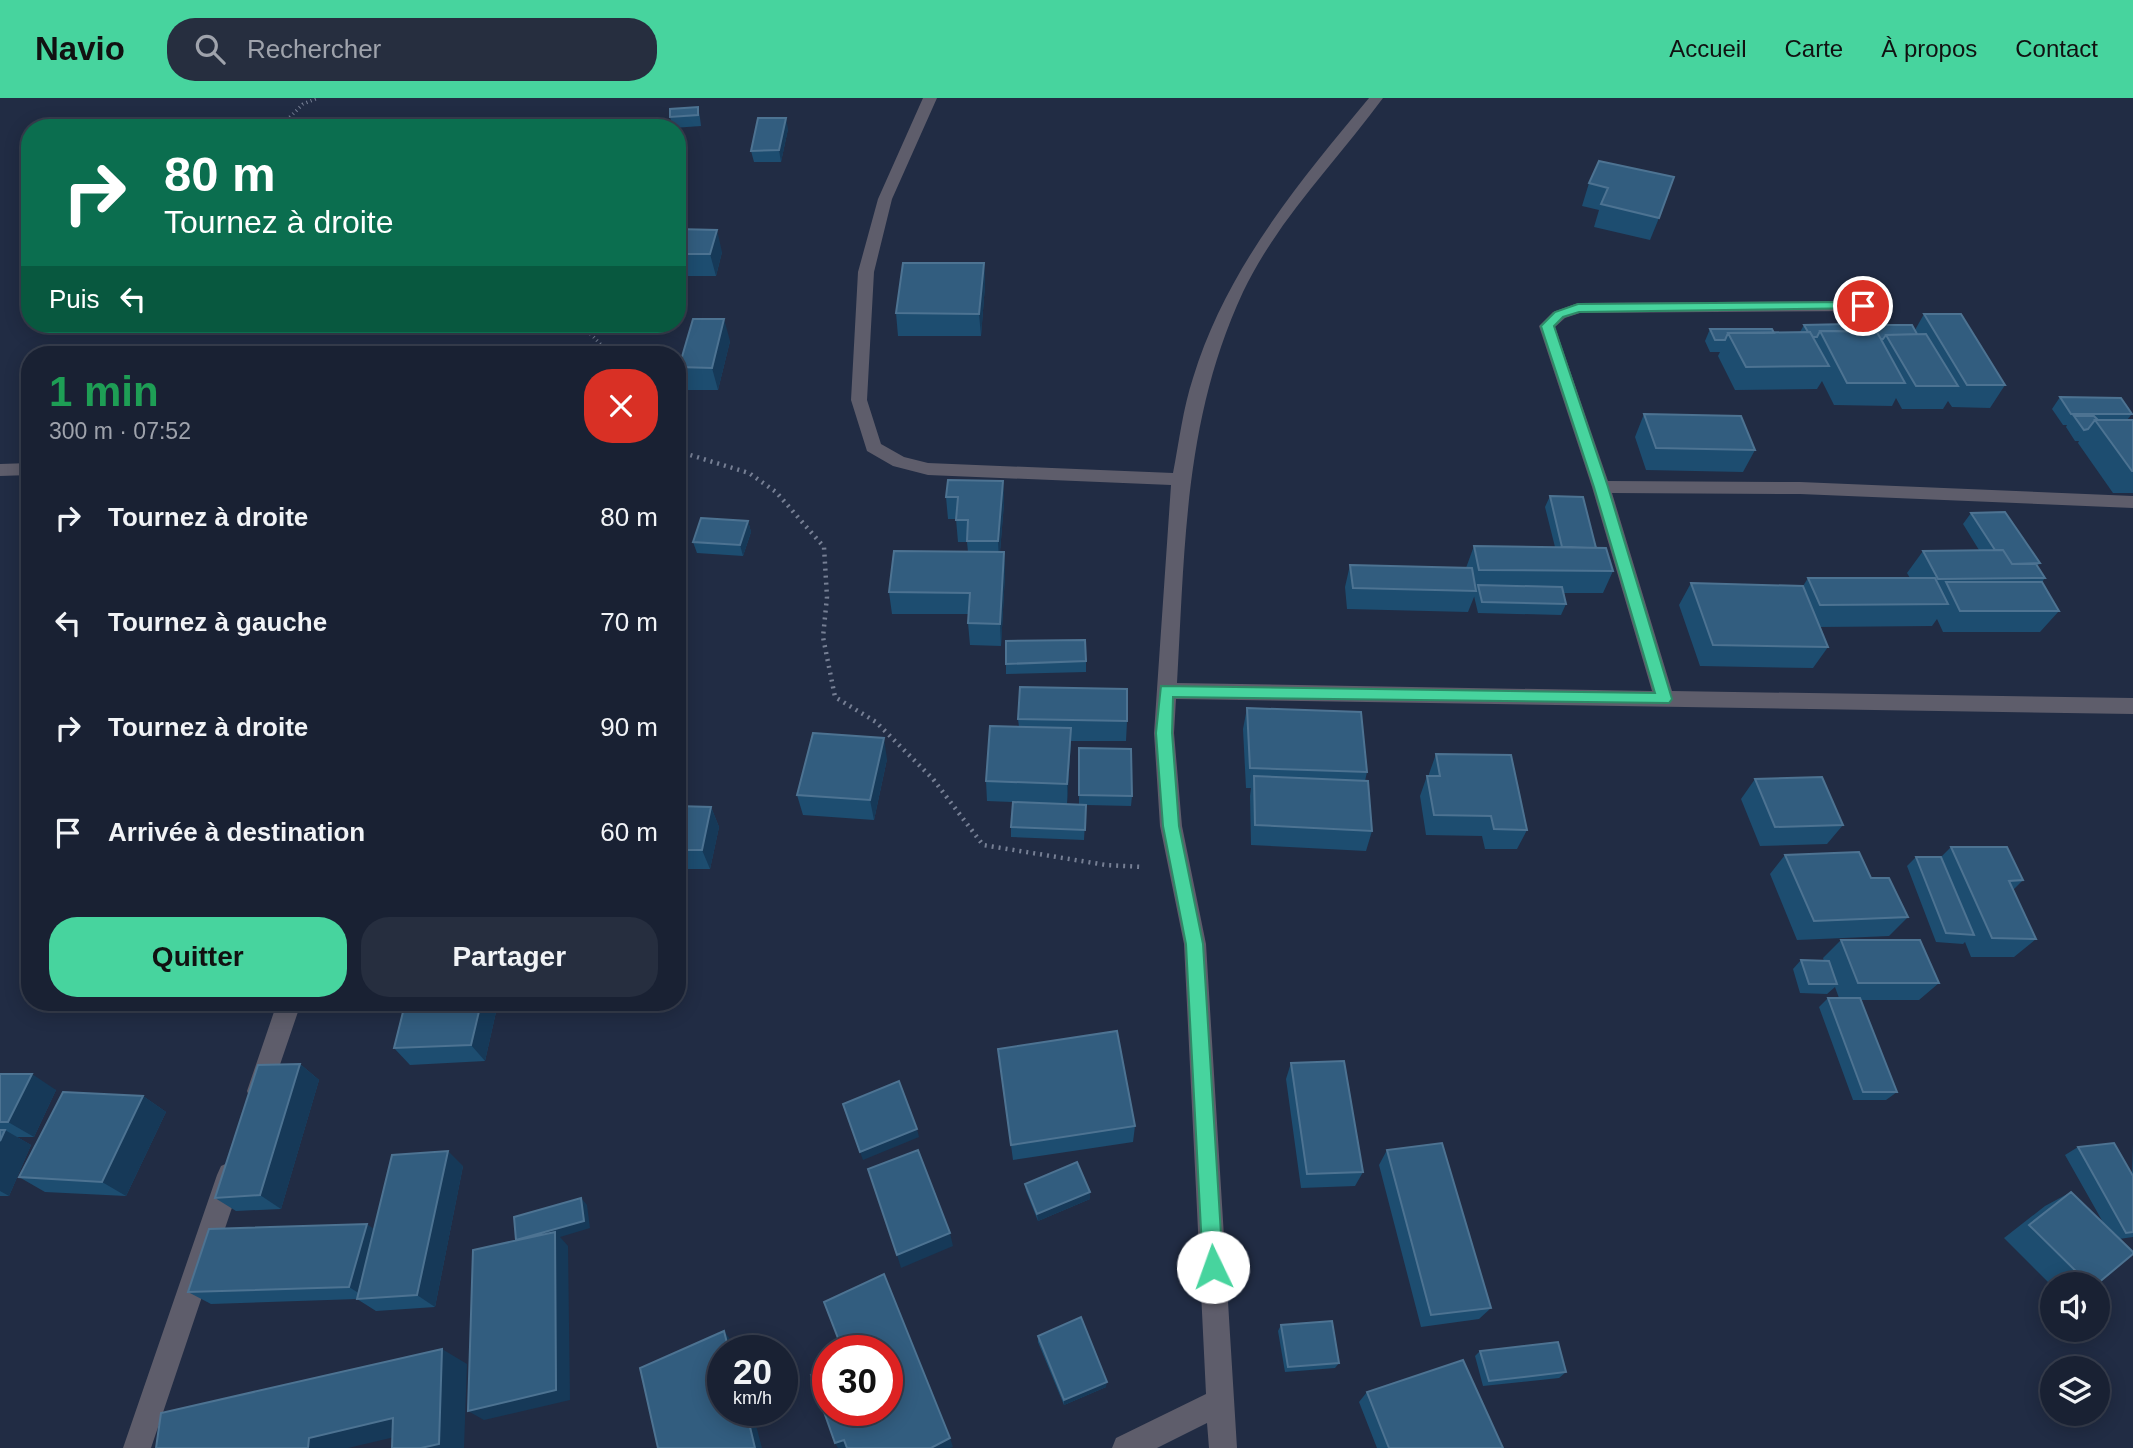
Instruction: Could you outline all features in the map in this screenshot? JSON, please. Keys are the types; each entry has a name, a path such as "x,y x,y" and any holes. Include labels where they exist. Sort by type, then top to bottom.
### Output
{"street":[{"path":"930,98 885,199 866,272 859,400 873,447 899,462 928,469 1180,479"},
{"path":"1223,1448 1195,944 1171,826 1164,733 1180,479 1201,378 1236,291 1296,195 1376,98"},
{"path":"1664,699 1601,487 1547,326 1559,314 1578,308 1863,306"},
{"path":"0,470 21,470"},
{"path":"1601,487 1800,488 2133,502"},
{"path":"1166,691 2133,706"},
{"path":"249,1121 286,1011"},
{"path":"137,1448 240,1147"},
{"path":"1126,1448 1221,1402"}],"path":[{"path":"288,119 303,104 318,98"},
{"path":"590,333 602,346"},
{"path":"686,454 708,463 749,472 776,492 806,523 824,547 827,597 823,637 835,697 876,722 924,770 983,845 1106,865 1179,868"}],"building":[{"path":"698,107 698,115 670,117 670,109"},
{"path":"758,118 786,118 779,150 751,151"},
{"path":"1599,161 1674,177 1659,218 1601,204 1608,188 1589,183"},
{"path":"686,229 717,230 710,254 686,254"},
{"path":"903,263 984,263 979,314 896,313"},
{"path":"1924,314 1961,314 2005,385 1967,385"},
{"path":"693,319 724,319 712,368 686,367 685,346"},
{"path":"1849,324 1853,331 1820,331 1817,337 1813,337 1804,325"},
{"path":"1872,325 1912,325 1917,334 1886,335 1881,339"},
{"path":"1710,329 1772,329 1774,333 1728,333 1725,340 1715,340"},
{"path":"1820,331 1877,332 1905,383 1847,383"},
{"path":"1810,332 1829,366 1746,367 1728,333"},
{"path":"1926,334 1958,386 1916,386 1886,335"},
{"path":"2060,397 2121,398 2132,414 2071,414"},
{"path":"1644,414 1741,416 1755,450 1656,448"},
{"path":"2074,416 2094,416 2098,420 2084,430"},
{"path":"2095,420 2133,420 2133,471 2132,471"},
{"path":"948,480 1003,481 998,541 967,541 968,520 956,520 958,497 946,497"},
{"path":"1550,496 1583,497 1596,548 1562,547"},
{"path":"2005,512 2040,563 2012,564 2003,550 1995,550 1971,513"},
{"path":"701,518 748,521 740,545 693,542"},
{"path":"1474,546 1606,548 1613,571 1479,570"},
{"path":"2003,550 2012,564 2036,564 2045,578 1938,579 1923,551"},
{"path":"894,551 1004,552 1000,624 968,623 970,593 889,592"},
{"path":"1350,565 1472,568 1476,591 1353,588"},
{"path":"1808,578 1935,578 1948,604 1820,605"},
{"path":"1946,582 2042,582 2059,611 1960,611"},
{"path":"1691,583 1803,586 1828,647 1713,645"},
{"path":"1478,585 1562,587 1566,604 1482,602"},
{"path":"1085,640 1086,661 1006,664 1006,641"},
{"path":"1020,687 1127,689 1127,721 1018,719"},
{"path":"1247,708 1361,712 1367,772 1250,768"},
{"path":"990,726 1071,728 1067,784 986,781"},
{"path":"813,733 884,738 870,800 797,795"},
{"path":"1079,748 1131,749 1132,796 1079,795"},
{"path":"1436,754 1511,755 1527,830 1494,829 1491,816 1434,815 1427,776 1440,776"},
{"path":"1254,776 1368,781 1372,831 1255,825"},
{"path":"1822,777 1843,825 1775,827 1755,779"},
{"path":"1013,802 1086,805 1085,830 1011,827"},
{"path":"686,806 711,807 702,850 686,850"},
{"path":"1951,847 2007,847 2023,880 2009,881 2036,939 1992,938"},
{"path":"1859,852 1871,878 1889,878 1908,917 1814,921 1785,855"},
{"path":"1916,857 1941,857 1974,935 1946,933"},
{"path":"1841,940 1920,940 1939,983 1858,983"},
{"path":"1801,960 1829,961 1837,984 1809,984"},
{"path":"1828,998 1860,998 1897,1092 1863,1092"},
{"path":"479,1011 471,1045 394,1048 403,1012"},
{"path":"1117,1031 1135,1126 1011,1145 998,1049"},
{"path":"1344,1061 1363,1172 1307,1174 1291,1063"},
{"path":"300,1064 260,1195 215,1198 258,1065"},
{"path":"0,1074 32,1074 8,1122 0,1122"},
{"path":"899,1081 917,1129 860,1152 843,1104"},
{"path":"63,1092 143,1096 102,1182 19,1177"},
{"path":"1442,1143 1491,1308 1431,1315 1387,1150"},
{"path":"2114,1143 2133,1176 2133,1232 2126,1233 2078,1147"},
{"path":"918,1150 950,1233 897,1255 868,1169"},
{"path":"448,1151 417,1295 357,1299 392,1155"},
{"path":"1077,1162 1090,1192 1037,1214 1025,1184"},
{"path":"2071,1192 2133,1254 2110,1273 2077,1272 2029,1225"},
{"path":"581,1198 584,1221 516,1240 514,1217"},
{"path":"367,1224 349,1287 188,1292 209,1229"},
{"path":"555,1232 556,1390 468,1411 473,1250"},
{"path":"884,1274 950,1438 931,1448 847,1448 844,1440 835,1443 829,1426 903,1426 903,1335 837,1335 824,1302"},
{"path":"1081,1317 1107,1382 1064,1400 1038,1336"},
{"path":"1332,1321 1339,1363 1288,1367 1281,1325"},
{"path":"707,1338 707,1426 750,1426 755,1448 658,1448 640,1368"},
{"path":"1558,1342 1566,1372 1489,1381 1480,1351"},
{"path":"442,1349 439,1444 421,1448 392,1448 393,1418 309,1438 308,1448 156,1448 161,1413"},
{"path":"1463,1360 1503,1448 1389,1448 1367,1392"}],"route":[{"path":"1213,1267 1195,944 1171,826 1164,733 1166,691 1664,699 1601,487 1547,326 1559,314 1578,308 1863,306"}]}
